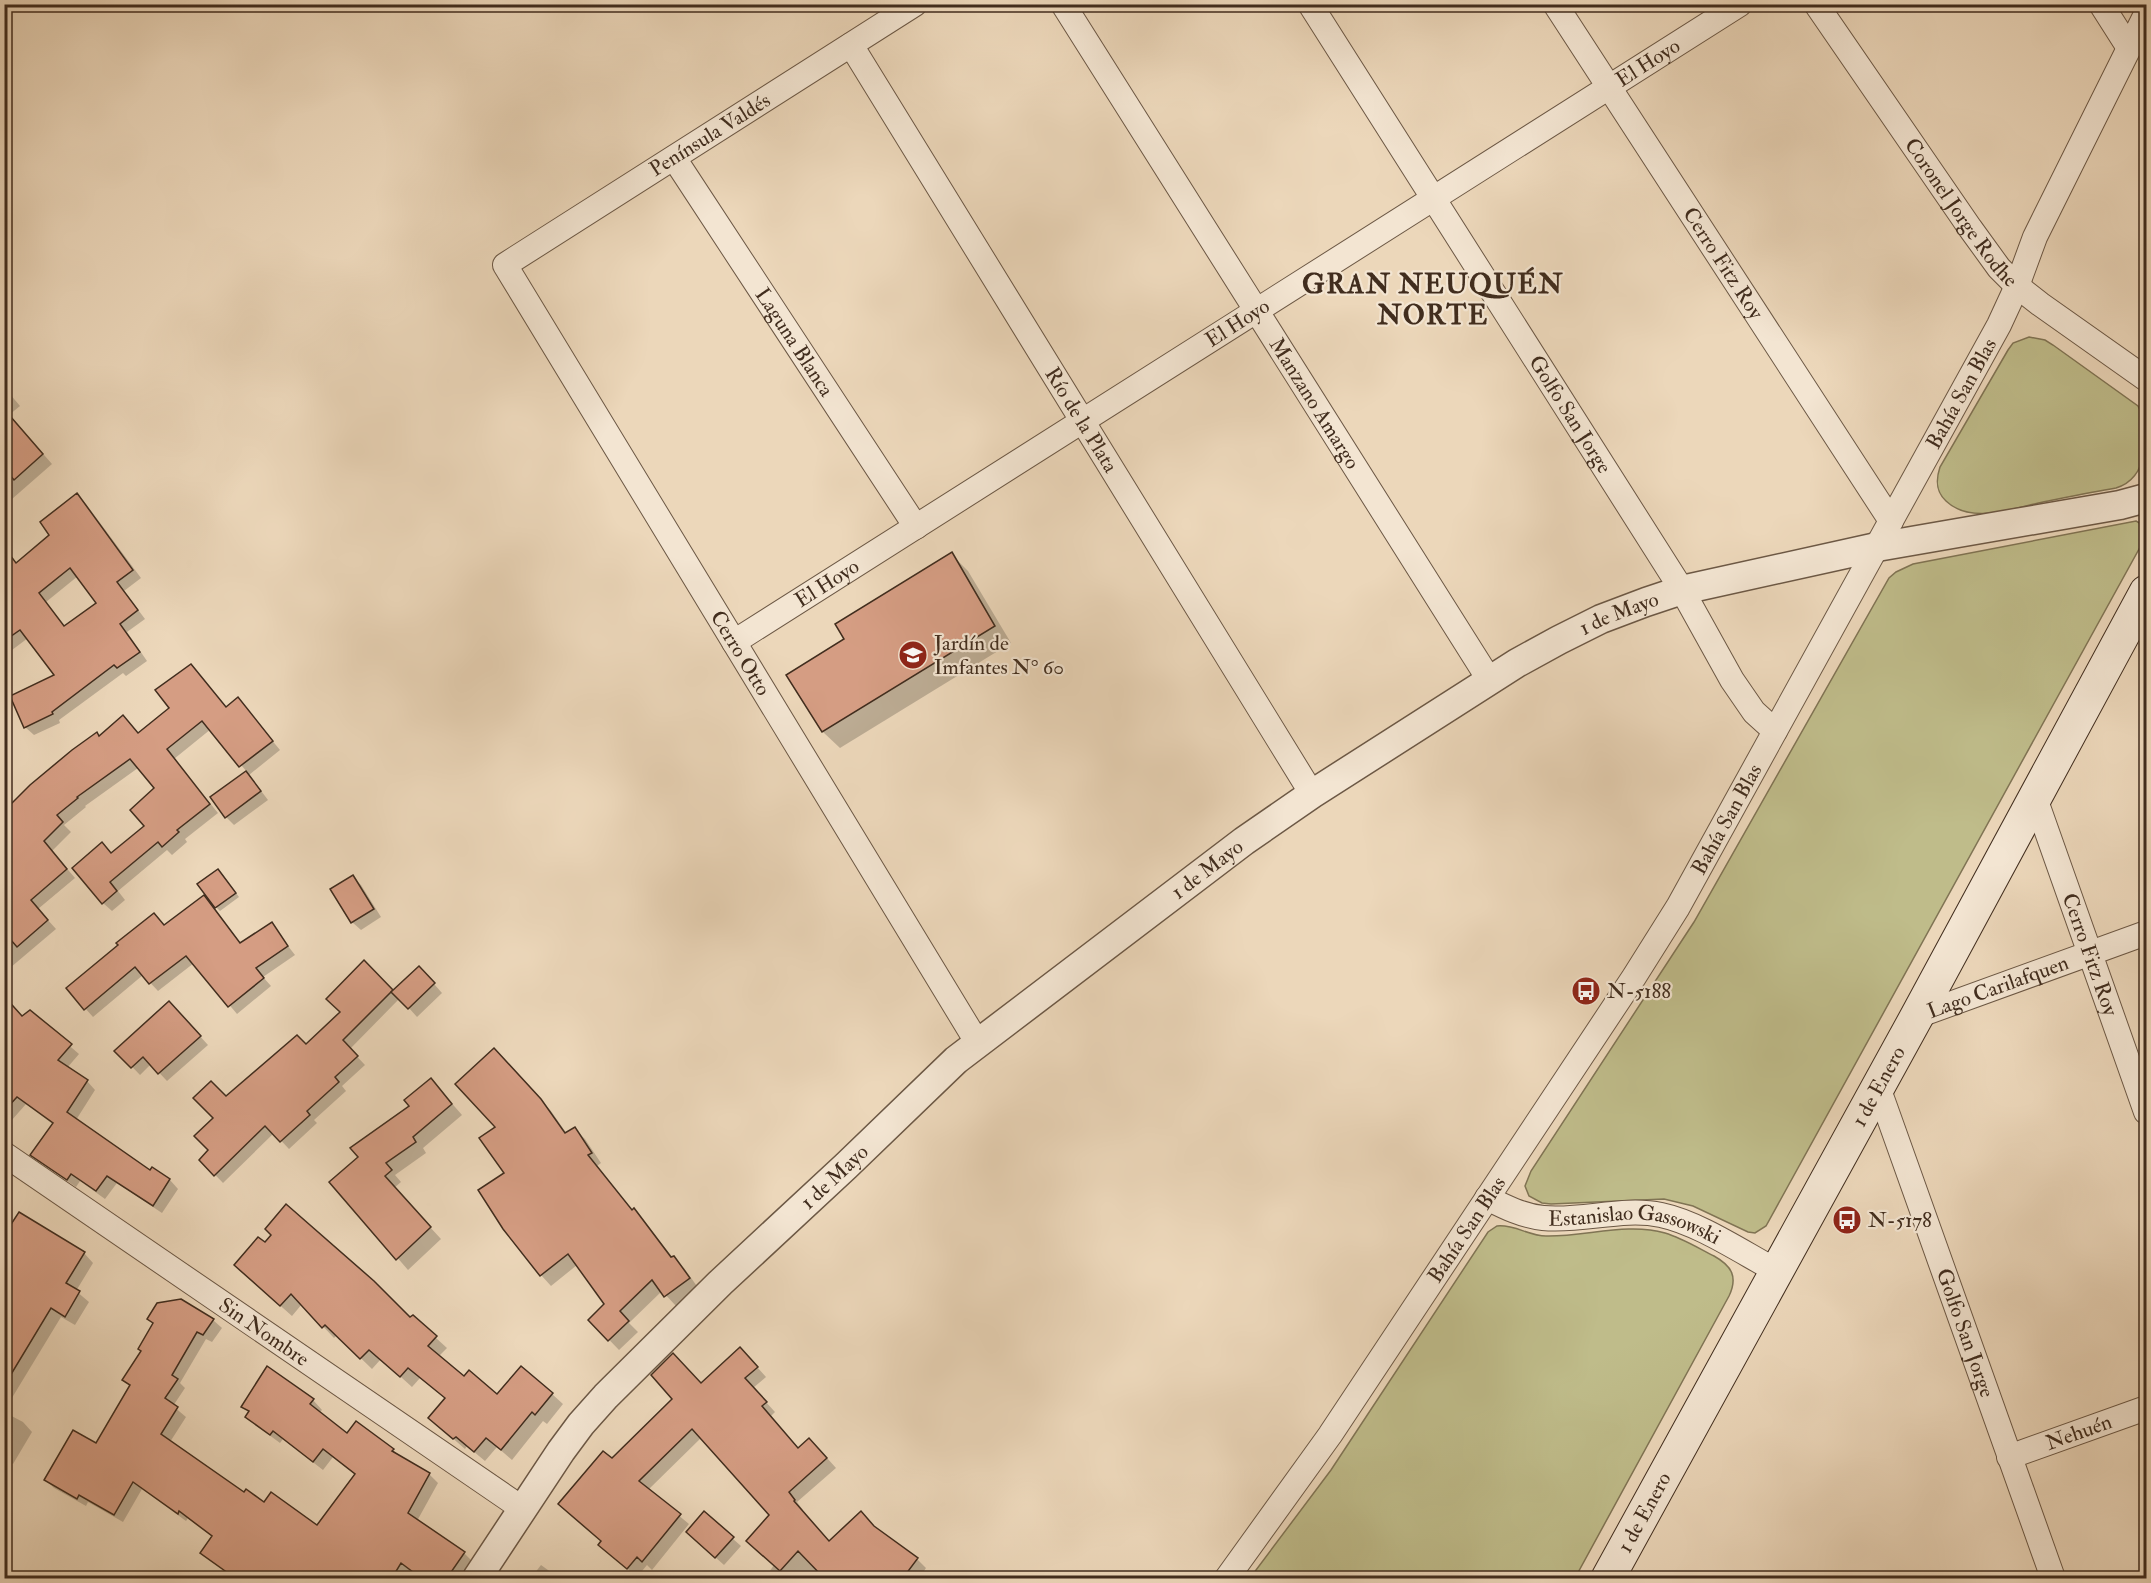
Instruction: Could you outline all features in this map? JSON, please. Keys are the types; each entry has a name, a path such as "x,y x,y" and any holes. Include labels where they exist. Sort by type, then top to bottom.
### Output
{"main road":[{"name":"1 de Enero","path":"1608,1578 1917,1016 2146,592"}],"street":[{"name":"Península Valdés","path":"505,265 915,4"},
{"name":"Manzano Amargo","path":"1063,4 1490,681"},
{"name":"Golfo San Jorge","path":"1311,4 1682,590 1732,680 1754,712 1775,731"},
{"name":"Cerro Fitz Roy","path":"1555,4 1891,521"},
{"name":"El Hoyo","path":"734,642 1740,4"},
{"name":"Coronel Jorge Rodhe","path":"1816,4 1983,248 2017,286 2146,379"},
{"path":"2101,4 2129,48"},
{"name":"Bahía San Blas","path":"1227,1578 1330,1435 1678,907 1999,325 2017,286 2035,237 2146,14"},
{"name":"Río de la Plata","path":"851,45 1312,794"},
{"name":"Laguna Blanca","path":"674,158 916,527"},
{"name":"Cerro Otto","path":"505,265 977,1042"},
{"name":"1 de Mayo","path":"477,1578 561,1451 606,1396 720,1282 846,1166 956,1060 1235,848 1312,794 1559,640 1601,620 1682,590 1877,547 2120,505 2146,498"},
{"name":"Cerro Fitz Roy","path":"2035,798 2146,1112"},
{"name":"Lago Carilafquen","path":"1917,1016 2146,933"},
{"name":"Golfo San Jorge","path":"1878,1087 2053,1578"},
{"name":"Sin Nombre","path":"4,1154 523,1509"},
{"name":"Estanislao Gassowski","path":"1487,1198 1523,1214 1542,1218 1560,1219 1624,1214 1660,1215 1693,1227 1777,1270"},
{"name":"Nehuén","path":"2009,1457 2146,1408"}],"shaded area":[{"path":"2029,337 2045,340 2053,345 2138,406 2145,428 2141,464 2127,483 2116,488 1993,513 1968,512 1956,508 1942,497 1938,489 1937,480 1940,467 2008,350 2013,343"},
{"path":"2136,521 2144,529 2144,540 1766,1226 1755,1233 1748,1232 1693,1206 1664,1199 1551,1204 1542,1203 1529,1196 1525,1186 1531,1171 1694,922 1889,578 1913,564"},
{"path":"1497,1226 1546,1236 1621,1229 1651,1230 1684,1240 1720,1260 1732,1273 1733,1283 1729,1296 1575,1578 1250,1578 1331,1470 1488,1232"}],"building":[{"path":"4,409 43,454 14,480 4,468"},
{"path":"77,493 133,570 117,582 138,610 120,624 140,652 117,668 114,665 52,712 53,714 24,728 10,696 54,675 20,630 4,641 4,547 16,563 49,535 40,522","holes":["70,568 96,603 64,626 39,593"]},
{"path":"952,552 995,626 822,732 786,675 844,639 835,624"},
{"path":"191,664 226,707 238,697 273,741 239,767 202,721 167,749 210,804 177,830 179,832 162,847 158,842 110,882 117,891 102,904 72,868 102,842 111,853 144,826 130,810 154,788 130,759 77,797 57,815 63,822 44,841 67,869 31,900 48,920 17,947 4,932 4,811 30,785 72,750 97,732 99,736 123,715 138,733 169,708 155,690"},
{"path":"246,771 261,791 225,818 210,797"},
{"path":"218,869 236,893 215,908 197,884"},
{"path":"353,875 374,909 351,923 330,889"},
{"path":"204,895 240,943 272,922 288,946 256,968 264,978 228,1007 186,956 149,984 135,967 84,1010 66,988 118,945 116,943 154,913 164,925"},
{"path":"364,960 393,990 343,1040 358,1056 335,1077 339,1082 307,1111 310,1115 280,1142 265,1126 214,1176 199,1160 208,1150 194,1136 213,1118 193,1098 211,1081 226,1096 297,1035 306,1044 340,1012 326,999"},
{"path":"419,966 435,983 408,1009 391,992"},
{"path":"4,996 22,1016 30,1010 72,1044 58,1060 88,1080 67,1112 150,1170 152,1167 170,1179 153,1206 107,1176 96,1191 71,1174 67,1180 30,1155 53,1123 17,1097 4,1111"},
{"path":"169,1001 201,1036 158,1074 143,1057 131,1068 114,1051"},
{"path":"494,1048 541,1099 565,1133 575,1127 592,1153 588,1155 690,1278 664,1297 652,1280 620,1311 629,1321 608,1341 588,1320 604,1304 568,1254 540,1276 503,1229 478,1190 504,1173 479,1138 495,1127 455,1084"},
{"path":"431,1078 452,1104 413,1137 416,1142 386,1163 392,1170 385,1176 431,1227 396,1260 329,1182 358,1157 350,1148 409,1106 404,1100"},
{"path":"286,1204 374,1281 410,1317 413,1315 437,1336 428,1346 464,1376 469,1370 497,1394 521,1366 553,1393 535,1415 532,1412 501,1450 486,1438 474,1452 456,1437 453,1439 428,1418 445,1398 408,1368 400,1377 369,1350 360,1359 325,1325 322,1328 291,1294 280,1306 234,1265 258,1237 265,1242 271,1235 265,1229"},
{"path":"19,1212 85,1252 66,1283 80,1291 65,1317 51,1308 4,1386 4,1235"},
{"path":"181,1299 214,1319 203,1335 197,1332 172,1375 178,1379 165,1398 178,1407 161,1434 244,1492 246,1489 264,1502 271,1492 317,1525 355,1474 323,1449 313,1462 273,1431 270,1435 245,1417 249,1411 241,1407 267,1366 314,1399 310,1404 347,1433 356,1421 394,1449 392,1451 430,1473 408,1513 465,1552 447,1578 421,1578 401,1563 392,1578 235,1578 200,1553 212,1536 179,1511 178,1514 133,1482 114,1515 79,1495 77,1499 44,1480 73,1430 96,1443 130,1385 122,1380 141,1351 138,1349 153,1323 147,1319 157,1303"},
{"path":"740,1347 758,1367 745,1378 767,1402 762,1406 798,1448 809,1438 827,1458 789,1492 794,1501 829,1541 861,1511 874,1526 918,1558 903,1578 824,1578 798,1551 780,1571 746,1541 769,1515 692,1429 639,1481 681,1514 642,1562 637,1557 627,1569 598,1545 601,1541 558,1504 603,1451 612,1458 672,1399 651,1375 673,1353 701,1383"},
{"path":"704,1511 734,1537 715,1558 686,1532"}],"place":[{"name":"Jardín de Imfantes N° 60","path":"913,655"},
{"name":"N-5188","path":"1586,991"},
{"name":"N-5178","path":"1847,1220"}],"district":[{"name":"GRAN NEUQUÉN NORTE","path":"1433,300"}]}
